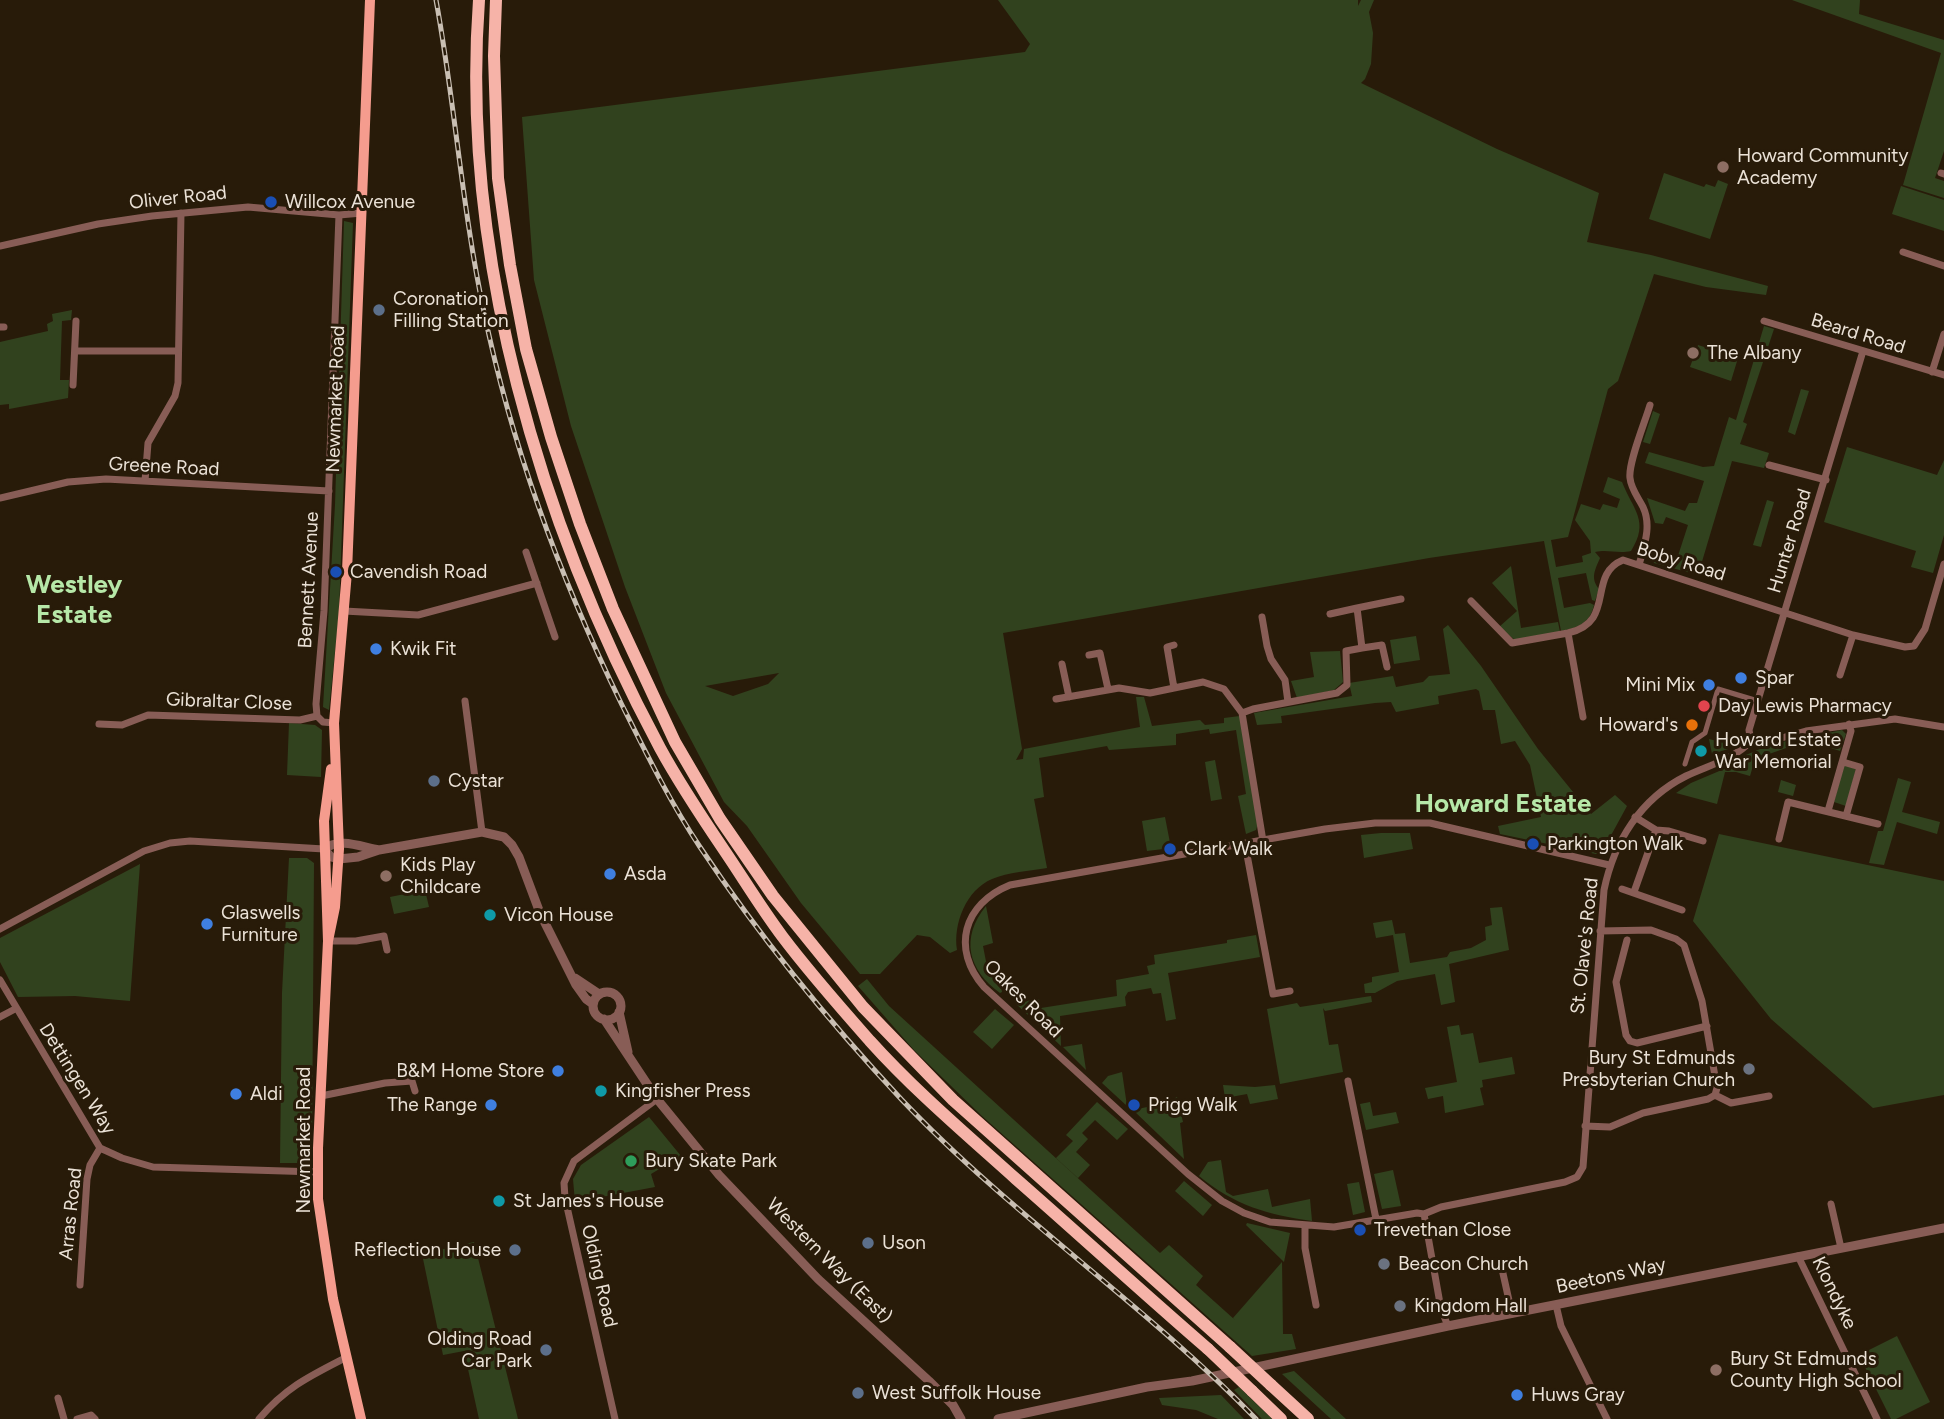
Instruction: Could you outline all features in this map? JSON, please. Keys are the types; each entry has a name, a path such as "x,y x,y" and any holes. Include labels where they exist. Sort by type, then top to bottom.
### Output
{"highway":[{"path":"479,0 475,85 482,192 507,339 533,442 566,539 622,671 660,748 691,802 783,937 872,1044 946,1117 1208,1349 1281,1419"},
{"path":"496,0 494,80 498,178 510,265 526,349 580,524 618,621 675,742 720,819 773,896 863,1007 953,1100 1308,1419"}],"main road":[{"name":"Newmarket Road","path":"328,941 335,907 339,859 334,723 344,611 370,0"},
{"name":"Newmarket Road","path":"334,742 324,821 328,941 318,1199 326,1259 360,1419"}],"street":[{"name":"Oliver Road","path":"0,246 98,224 181,213 248,207 339,215 362,213"},
{"path":"145,481 148,443 175,396 178,383 181,213"},
{"name":"Bennett Avenue","path":"317,716 324,611 339,215"},
{"path":"1903,252 1944,266"},
{"path":"73,385 76,320"},
{"name":"Beard Road","path":"1764,321 1944,375"},
{"path":"1932,372 1944,334"},
{"path":"75,351 178,351"},
{"name":"Hunter Road","path":"1751,741 1749,730 1863,351"},
{"path":"1639,565 1647,537 1647,522 1631,486 1629,474 1650,405"},
{"path":"1769,465 1826,480"},
{"name":"Greene Road","path":"0,498 68,482 106,479 329,491"},
{"path":"526,552 555,637"},
{"name":"Boby Road","path":"1471,601 1512,643 1568,633 1587,627 1594,619 1608,570 1623,560 1853,635 1905,648 1913,646 1925,629 1944,564"},
{"path":"344,611 418,615 537,583"},
{"path":"1330,614 1401,599"},
{"path":"1357,608 1362,648"},
{"path":"1262,617 1271,659 1285,680 1289,702"},
{"path":"1568,633 1583,717"},
{"path":"1840,674 1853,635"},
{"path":"1174,645 1167,648 1174,688"},
{"path":"1242,713 1337,694 1347,685 1346,651 1382,645 1387,667"},
{"path":"1089,655 1100,653 1108,689"},
{"path":"1062,664 1069,696"},
{"path":"1056,699 1119,688 1150,692 1203,682 1217,685 1230,694 1242,713 1263,841"},
{"path":"1685,764 1692,742 1704,733 1718,690 1758,701"},
{"path":"465,701 482,832"},
{"name":"Gibraltar Close","path":"99,724 122,725 148,715 300,720 317,716"},
{"path":"317,716 323,722 334,723"},
{"name":"St. Olave's Road","path":"1424,1214 1441,1207 1572,1180 1583,1167 1600,931 1609,865 1635,817 1684,777 1739,754 1751,741 1764,743 1806,731 1903,719 1944,727"},
{"path":"1828,811 1851,732 1849,724"},
{"path":"1843,762 1860,768 1846,816"},
{"path":"1779,839 1788,802 1878,824"},
{"path":"1635,817 1656,830 1703,841"},
{"name":"Oakes Road","path":"1424,1214 1334,1227 1270,1222 1222,1201 1139,1131 971,973 966,952 967,929 972,913 984,900 1010,885 1376,823 1430,823 1609,865"},
{"path":"1633,892 1656,830"},
{"path":"324,849 331,857 339,859 482,832 504,837 512,845 540,913 586,999 593,1004 596,1015 604,1020 613,1018 621,1005 617,995 608,992 599,994 593,1004"},
{"path":"0,929 133,857 170,843 190,841 324,849 339,842 379,850"},
{"path":"1245,844 1273,994 1290,991"},
{"path":"1622,889 1682,910"},
{"path":"1586,1126 1610,1127 1643,1113 1708,1099 1715,1095 1717,1088 1707,1026 1689,956 1682,943 1651,930 1600,931"},
{"path":"328,941 356,941 384,936 387,950"},
{"path":"1627,940 1616,982 1626,1035 1630,1041 1637,1043 1707,1026"},
{"path":"574,977 599,994"},
{"name":"Dettingen Way","path":"0,980 100,1148 153,1167 317,1172"},
{"path":"1610,1005 1620,1003"},
{"path":"0,1017 15,1009"},
{"name":"Western Way (East)","path":"619,1012 628,1054"},
{"name":"Western Way (East)","path":"604,1020 657,1099 719,1175 832,1293 953,1405 961,1419"},
{"path":"321,1096 385,1083 412,1081 415,1091"},
{"path":"1348,1081 1376,1219"},
{"path":"1715,1095 1731,1103 1769,1096"},
{"name":"Olding Road","path":"615,1419 567,1208 565,1183 574,1161 657,1099"},
{"name":"Arras Road","path":"80,1285 87,1179 90,1165 100,1148"},
{"path":"1831,1204 1841,1248"},
{"path":"1424,1214 1441,1308 1448,1326"},
{"path":"1305,1225 1305,1248 1316,1305"},
{"name":"Beetons Way","path":"998,1419 1448,1326 1944,1228"},
{"name":"Klondyke","path":"1798,1256 1877,1419"},
{"path":"1502,1269 1512,1314"},
{"path":"1556,1305 1561,1326 1607,1419"},
{"path":"259,1419 276,1398 302,1380 347,1357"},
{"path":"58,1398 64,1419"},
{"path":"77,1419 91,1415 94,1419"}],"green space":[{"path":"998,0 1358,0 1358,6 1361,0 1374,0 1369,12 1373,33 1371,64 1361,83 1497,149 1599,193 1587,242 1651,255 1768,286 1766,295 1706,287 1654,274 1618,381 1608,389 1568,537 1551,540 1556,567 1583,562 1582,556 1591,553 1590,541 1575,520 1581,504 1600,510 1603,504 1617,508 1620,499 1603,492 1608,477 1622,482 1639,523 1637,541 1631,551 1595,552 1600,558 1594,574 1599,589 1595,601 1592,600 1586,573 1558,578 1564,608 1590,603 1594,605 1590,616 1578,626 1561,631 1544,541 1429,558 1003,633 1022,749 1016,760 1023,759 1024,749 1140,727 1136,697 1144,697 1152,726 1200,720 1205,725 1224,723 1224,718 1240,716 1258,823 1256,830 1246,834 1238,796 1246,794 1236,730 1210,734 1209,729 1176,734 1176,745 1109,750 1107,746 1039,758 1044,797 1034,799 1047,868 998,877 975,891 968,899 959,919 957,950 950,953 930,937 917,935 880,974 860,974 801,903 747,826 724,802 666,693 625,587 571,426 534,280 522,117 1025,52 1030,44","holes":["779,673 768,684 733,696 705,686"]},
{"path":"1792,0 1860,0 1859,14 1944,40 1944,151 1935,178 1944,181 1944,198 1903,185 1941,53"},
{"path":"1664,173 1704,187 1706,184 1715,187 1718,180 1728,184 1710,239 1649,219"},
{"path":"1901,186 1944,200 1944,231 1892,214"},
{"path":"344,221 353,223 339,612 329,710 323,707 335,505"},
{"path":"72,310 71,320 62,321 60,380 69,380 68,398 9,409 9,404 0,405 0,342 48,331 47,324 53,321 52,314"},
{"path":"1764,326 1774,329 1743,422 1747,424 1740,444 1769,453 1764,468 1732,461 1698,575 1654,563 1649,553 1676,562 1688,525 1666,517 1663,524 1655,523 1647,498 1685,511 1689,503 1697,503 1704,481 1645,463 1649,452 1703,467 1714,466 1729,417 1736,420"},
{"path":"1698,345 1738,358 1731,381 1690,367"},
{"path":"1801,389 1809,391 1795,435 1788,432"},
{"path":"1653,411 1660,414 1650,444 1643,442"},
{"path":"1847,447 1937,475 1944,460 1944,535 1933,573 1911,567 1916,551 1824,522"},
{"path":"1767,500 1774,502 1761,547 1753,545"},
{"path":"1511,566 1521,628 1558,622 1560,632 1515,640 1499,627 1517,611 1492,583"},
{"path":"1448,625 1481,666 1538,749 1591,814 1615,795 1627,806 1603,850 1596,854 1500,834 1498,826 1541,817 1530,765 1515,741 1501,744 1495,710 1483,710 1479,691 1476,689 1438,696 1439,704 1396,712 1391,702 1375,703 1281,716 1282,723 1257,725 1254,713 1352,696 1349,683 1393,676 1396,687 1423,682 1429,676 1450,674 1443,629"},
{"path":"1416,636 1420,660 1394,664 1390,640"},
{"path":"1340,651 1343,682 1334,690 1297,698 1291,681 1314,677 1310,652"},
{"path":"289,723 315,725 322,730 321,777 287,775"},
{"path":"1842,730 1846,734 1840,751 1813,742 1814,736"},
{"path":"1802,738 1803,742 1755,759 1750,776 1725,772 1717,804 1676,793 1691,783 1743,761 1741,757 1772,744"},
{"path":"1709,739 1729,744 1728,749 1712,754"},
{"path":"1215,760 1222,799 1211,801 1205,762"},
{"path":"1844,765 1856,769 1846,806 1834,802"},
{"path":"1898,778 1911,782 1902,812 1940,822 1937,834 1897,822 1884,865 1869,863 1878,831 1883,831"},
{"path":"1781,780 1796,785 1793,796 1778,792"},
{"path":"1165,817 1171,848 1147,851 1142,821"},
{"path":"1410,833 1413,849 1364,858 1361,835"},
{"path":"1719,834 1944,881 1944,1095 1873,1108 1771,1019 1693,921"},
{"path":"289,858 307,858 314,863 312,1146 300,1163 280,1163 282,993"},
{"path":"140,864 130,1001 75,996 18,997 0,962 0,938"},
{"path":"425,890 429,907 394,914 390,897"},
{"path":"986,906 993,943 983,946 989,977 999,976 1000,993 981,974 971,953 973,930"},
{"path":"1502,907 1509,950 1449,964 1455,1002 1441,1005 1435,974 1397,981 1375,993 1365,993 1364,984 1372,982 1372,977 1399,972 1393,935 1376,938 1373,923 1392,920 1395,934 1405,933 1410,963 1447,957 1450,952 1471,948 1486,940 1485,927 1492,925 1490,908"},
{"path":"1256,935 1260,957 1168,973 1176,1019 1166,1021 1161,993 1153,994 1151,988 1128,992 1125,997 1126,1006 1060,1016 1061,1046 1015,1003 1039,999 1041,1008 1117,996 1116,980 1149,974 1147,966 1155,964 1154,955 1227,943 1227,940"},
{"path":"867,979 889,1006 1160,1253 1169,1245 1203,1276 1196,1285 1235,1320 1233,1318 1282,1262 1283,1334 1292,1334 1296,1349 1252,1356 982,1116 914,1050 858,986"},
{"path":"1371,996 1372,1002 1325,1011 1323,1008 1329,1045 1338,1044 1343,1072 1280,1084 1267,1009 1297,1003 1300,1007"},
{"path":"995,1009 1014,1025 992,1049 973,1032"},
{"path":"1459,1025 1461,1035 1473,1033 1479,1063 1512,1057 1515,1074 1482,1080 1483,1087 1480,1088 1484,1105 1445,1113 1443,1096 1428,1099 1425,1088 1457,1082 1447,1027"},
{"path":"1082,1044 1086,1070 1063,1047"},
{"path":"1122,1072 1127,1106 1102,1083 1108,1076"},
{"path":"1223,1085 1275,1085 1278,1099 1250,1104 1247,1094 1225,1098"},
{"path":"1177,1097 1183,1122 1180,1123 1184,1159 1133,1110 1166,1103"},
{"path":"1097,1102 1128,1129 1117,1140 1095,1120 1082,1133 1088,1139 1076,1152 1090,1165 1078,1178 1056,1158 1073,1141 1066,1135"},
{"path":"1370,1102 1373,1116 1396,1112 1399,1123 1366,1130 1360,1104"},
{"name":"Bury Skate Park","path":"649,1117 681,1156 651,1174 655,1187 575,1202 573,1179 581,1165"},
{"path":"1221,1160 1226,1192 1233,1196 1268,1189 1272,1207 1310,1199 1312,1221 1281,1216 1252,1207 1225,1194 1199,1176 1208,1162"},
{"path":"1393,1170 1401,1206 1382,1209 1374,1174"},
{"path":"1184,1181 1212,1205 1203,1216 1175,1191"},
{"path":"1359,1182 1365,1212 1353,1215 1347,1184"},
{"path":"1247,1223 1290,1233 1284,1262 1246,1225"},
{"path":"474,1242 518,1419 479,1419 464,1351 443,1355 422,1254"},
{"path":"1897,1336 1930,1402 1891,1419 1859,1355"},
{"path":"1294,1371 1346,1419 1331,1419 1282,1374"},
{"path":"1239,1387 1272,1419 1262,1419 1234,1390"},
{"path":"1221,1395 1244,1419 1218,1419 1196,1410 1162,1405 1159,1398"}],"railway":[{"path":"436,0 476,273 495,363 509,413 541,513 579,610 622,705 679,813 771,946 821,1009 902,1100 988,1183 1170,1337 1256,1419"}],"place":[{"name":"Howard Community Academy","path":"1723,167"},
{"name":"Willcox Avenue","path":"271,202"},
{"name":"Coronation Filling Station","path":"379,310"},
{"name":"The Albany","path":"1693,353"},
{"name":"Cavendish Road","path":"336,572"},
{"name":"Kwik Fit","path":"376,649"},
{"name":"Spar","path":"1741,678"},
{"name":"Mini Mix","path":"1709,685"},
{"name":"Day Lewis Pharmacy","path":"1704,706"},
{"name":"Howard's","path":"1692,725"},
{"name":"Howard Estate War Memorial","path":"1701,751"},
{"name":"Cystar","path":"434,781"},
{"name":"Parkington Walk","path":"1533,844"},
{"name":"Clark Walk","path":"1170,849"},
{"name":"Asda","path":"610,874"},
{"name":"Kids Play Childcare","path":"386,876"},
{"name":"Vicon House","path":"490,915"},
{"name":"Glaswells Furniture","path":"207,924"},
{"name":"Bury St Edmunds Presbyterian Church","path":"1749,1069"},
{"name":"B&M Home Store","path":"558,1071"},
{"name":"Kingfisher Press","path":"601,1091"},
{"name":"Aldi","path":"236,1094"},
{"name":"The Range","path":"491,1105"},
{"name":"Prigg Walk","path":"1134,1105"},
{"name":"Bury Skate Park","path":"631,1161"},
{"name":"St James's House","path":"499,1201"},
{"name":"Trevethan Close","path":"1360,1230"},
{"name":"Uson","path":"868,1243"},
{"name":"Reflection House","path":"515,1250"},
{"name":"Beacon Church","path":"1384,1264"},
{"name":"Kingdom Hall","path":"1400,1306"},
{"name":"Olding Road Car Park","path":"546,1350"},
{"name":"Bury St Edmunds County High School","path":"1716,1370"},
{"name":"West Suffolk House","path":"858,1393"},
{"name":"Huws Gray","path":"1517,1395"}],"district":[{"name":"Westley Estate","path":"74,600"},
{"name":"Howard Estate","path":"1503,804"}]}
